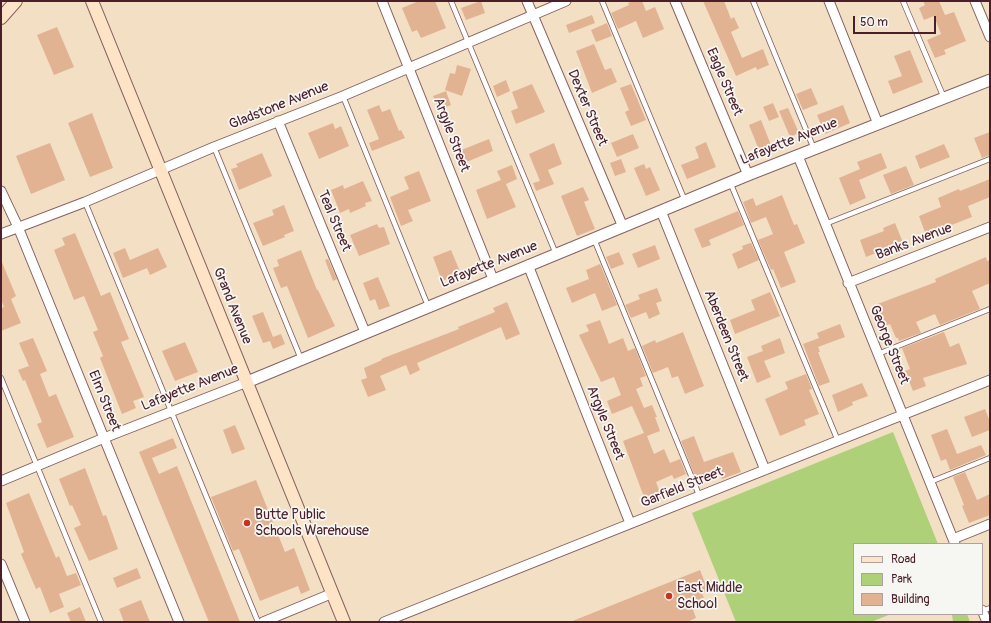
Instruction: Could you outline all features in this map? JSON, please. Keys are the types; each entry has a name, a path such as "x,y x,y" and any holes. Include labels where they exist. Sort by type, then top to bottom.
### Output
{"main road":[{"path":"1,18 16,1"},
{"name":"Grand Avenue","path":"92,1 344,622"}],"street":[{"name":"Argyle Street","path":"382,1 493,279"},
{"name":"Dexter Street","path":"527,1 623,226"},
{"name":"Gladstone Avenue","path":"1,234 85,202 214,147 343,96 532,14 566,1"},
{"name":"Eagle Street","path":"675,1 748,175"},
{"path":"830,1 878,124"},
{"path":"975,1 990,37"},
{"name":"Lafayette Avenue","path":"1,481 104,438 247,382 730,182 990,80"},
{"name":"Teal Street","path":"278,121 365,332"},
{"name":"George Street","path":"798,156 848,283 954,542"},
{"name":"Elm Street","path":"1,191 18,227 179,622"},
{"name":"Aberdeen Street","path":"661,211 765,470"},
{"name":"Banks Avenue","path":"848,283 990,227"},
{"name":"Argyle Street","path":"528,265 630,523"},
{"name":"Garfield Street","path":"384,622 990,380"},
{"path":"954,542 990,524"},
{"path":"1,564 25,622"},
{"path":"263,622 333,593"},
{"path":"983,612 987,622"}],"lane":[{"path":"451,1 556,254"},
{"path":"602,1 685,201"},
{"path":"753,1 814,149"},
{"path":"903,1 944,98"},
{"path":"343,96 428,306"},
{"path":"214,147 301,359"},
{"path":"825,224 990,159"},
{"path":"730,182 838,441"},
{"path":"85,202 258,622"},
{"path":"594,238 699,495"},
{"path":"878,354 990,309"},
{"path":"1,378 101,622"},
{"path":"930,482 990,458"}],"green space":[{"path":"893,432 938,543 853,543 853,615 888,615 871,622 736,622 692,513"},
{"path":"952,615 967,615 970,622 953,622"}],"building":[{"path":"419,1 435,1 446,28 421,38 417,30 412,32 402,8"},
{"path":"481,1 485,13 466,20 461,8"},
{"path":"642,1 646,11 655,7 664,29 643,38 636,21 618,29 611,13 629,5 628,3"},
{"path":"703,1 724,1 731,19 734,17 739,28 731,32 742,58 763,49 769,65 757,70 756,67 736,76"},
{"path":"923,1 939,1 945,15 954,12 966,41 944,50 946,54 935,58 927,40 941,34 934,16 924,20 919,8 925,5"},
{"path":"592,15 595,23 569,33 566,25"},
{"path":"607,23 612,36 596,42 591,30"},
{"path":"57,27 74,67 54,75 37,35"},
{"path":"594,44 605,70 611,68 617,82 592,93 576,51"},
{"path":"910,50 923,82 893,94 888,81 902,76 894,56"},
{"path":"457,65 471,69 462,96 445,90 450,73 455,74"},
{"path":"506,80 510,91 497,97 493,86"},
{"path":"532,84 545,112 516,124 511,111 518,108 512,92"},
{"path":"631,84 646,120 631,126 625,112 629,110 620,88"},
{"path":"811,88 818,104 803,110 796,94"},
{"path":"446,91 451,105 439,110 433,96"},
{"path":"773,103 779,117 769,121 763,107"},
{"path":"379,105 382,112 390,109 399,131 401,130 405,138 372,151 369,143 379,139 367,110"},
{"path":"843,105 850,123 825,134 817,115"},
{"path":"788,108 799,133 790,137 779,111"},
{"path":"92,113 113,168 90,177 68,123"},
{"path":"761,120 773,150 761,155 749,125"},
{"path":"333,123 335,129 341,126 349,146 319,159 308,133"},
{"path":"990,132 990,155 982,158 974,138"},
{"path":"633,134 639,148 617,157 611,143"},
{"path":"489,139 493,151 464,163 459,151"},
{"path":"706,142 716,167 687,179 681,165 699,158 695,147"},
{"path":"50,143 65,180 31,194 16,156"},
{"path":"554,143 562,164 548,170 554,184 536,191 533,183 540,181 529,154"},
{"path":"944,144 950,157 920,169 915,156"},
{"path":"262,153 272,176 239,190 231,169 238,167 236,164"},
{"path":"881,153 887,168 859,180 866,198 850,205 839,178 860,169 857,162"},
{"path":"621,159 626,172 615,176 610,163"},
{"path":"644,164 646,169 650,167 660,190 646,196 634,168"},
{"path":"512,165 517,179 506,184 516,207 487,219 476,190 501,180 497,171"},
{"path":"906,166 914,185 891,194 883,175"},
{"path":"419,171 431,201 408,210 413,221 401,226 390,197 409,189 404,177"},
{"path":"990,179 990,197 968,206 972,217 926,235 919,216 941,207 938,198 959,189 960,191"},
{"path":"363,181 372,201 365,203 366,206 350,213 349,209 340,213 331,190 343,185 344,189"},
{"path":"583,187 589,200 584,202 595,229 577,236 561,196"},
{"path":"782,195 794,225 797,224 805,243 784,252 796,282 781,288 773,269 771,270 758,240 773,234 766,217 751,223 743,202 753,198 756,206"},
{"path":"284,205 294,231 284,235 285,237 263,246 253,223 274,215 272,210"},
{"path":"738,211 744,225 709,240 711,245 702,248 694,229"},
{"path":"895,223 904,245 892,250 891,247 866,257 860,240 884,231 883,228"},
{"path":"377,224 379,228 384,227 390,244 359,256 350,235"},
{"path":"75,233 101,296 110,292 129,339 121,342 144,397 133,401 136,408 122,414 100,358 103,356 93,332 98,330 84,296 74,300 54,250 65,245 62,238"},
{"path":"750,243 759,260 738,269 732,254 743,249 742,246"},
{"path":"655,245 660,259 638,268 632,254"},
{"path":"125,248 130,260 158,248 167,267 150,275 147,268 123,278 113,253"},
{"path":"301,250 317,290 335,326 308,338 287,286 281,288 273,268 279,266 277,260"},
{"path":"451,250 461,274 442,281 433,257"},
{"path":"619,252 624,264 611,269 606,257"},
{"path":"986,257 987,261 990,260 990,283 972,291 980,309 940,325 935,314 916,322 921,333 899,341 898,338 896,338 890,324 882,327 875,305 936,282 935,279"},
{"path":"328,259 337,279 333,281 325,260"},
{"path":"1,260 16,296 11,299 21,323 1,331 1,308 4,307 1,299"},
{"path":"600,264 617,305 602,311 595,293 572,303 566,288 589,279 586,270"},
{"path":"378,277 390,306 379,310 375,299 370,301 363,283"},
{"path":"657,288 662,301 656,303 660,314 649,319 646,312 631,318 625,305 640,299 638,295"},
{"path":"770,292 780,316 735,334 730,320 755,310 751,300"},
{"path":"507,302 520,334 506,340 501,327 417,363 420,370 410,375 406,365 380,376 386,390 368,397 361,380 367,378 364,368 382,360 381,359 459,329 458,327 495,312 493,308"},
{"path":"263,312 273,337 281,334 285,344 273,349 270,341 263,343 252,316"},
{"path":"600,320 609,344 623,338 628,351 635,348 646,376 640,378 643,386 636,389 644,408 652,405 657,417 655,417 660,431 647,436 654,454 664,449 670,463 680,459 686,474 674,479 672,475 656,482 662,498 647,505 623,441 644,433 632,406 612,414 607,401 621,395 614,377 601,382 579,335 589,331 586,325"},
{"path":"840,324 845,337 818,347 820,352 818,352 830,382 819,386 803,344 819,338 817,333"},
{"path":"683,332 704,386 685,394 678,376 672,378 668,367 653,373 642,346 655,340 656,343"},
{"path":"944,332 950,347 959,343 967,364 923,378 926,386 913,391 905,371 910,369 902,348"},
{"path":"33,338 47,371 40,374 49,397 56,394 74,437 47,448 37,424 42,422 25,380 23,381 18,370 29,366 19,343"},
{"path":"780,338 785,353 764,361 771,377 757,383 747,357 763,351 761,346"},
{"path":"185,342 198,372 175,381 162,351"},
{"path":"806,374 812,389 809,390 819,414 804,420 806,425 780,436 765,399 788,389 785,382"},
{"path":"862,383 868,396 852,402 853,405 838,412 832,395"},
{"path":"985,409 990,422 990,430 972,437 964,417"},
{"path":"235,425 245,449 232,454 223,430"},
{"path":"947,429 957,454 981,445 986,455 950,470 946,459 941,461 931,435"},
{"path":"694,436 704,462 733,452 741,472 722,479 719,472 697,481 681,441"},
{"path":"173,438 177,448 152,458 159,474 177,466 240,622 209,622 139,452"},
{"path":"85,468 103,516 106,515 118,549 89,561 74,528 81,525 72,505 70,506 59,479"},
{"path":"965,472 977,500 990,494 990,515 969,523 953,477"},
{"name":"Butte Public Schools Warehouse","path":"256,480 285,552 294,548 310,590 301,594 298,586 260,601 239,549 233,551 211,497"},
{"path":"29,493 56,558 59,556 67,576 76,573 81,585 59,594 64,607 50,613 40,587 36,589 21,554 24,552 6,503"},
{"path":"137,568 141,578 117,588 113,578"},
{"name":"East Middle School","path":"700,570 708,591 702,593 704,598 691,604 696,618 687,622 570,622"},
{"path":"141,600 150,622 124,622 119,609"},
{"path":"80,607 86,622 71,622 67,613"}],"place":[{"name":"Butte Public Schools Warehouse","path":"247,523"},
{"name":"East Middle School","path":"669,596"}]}
